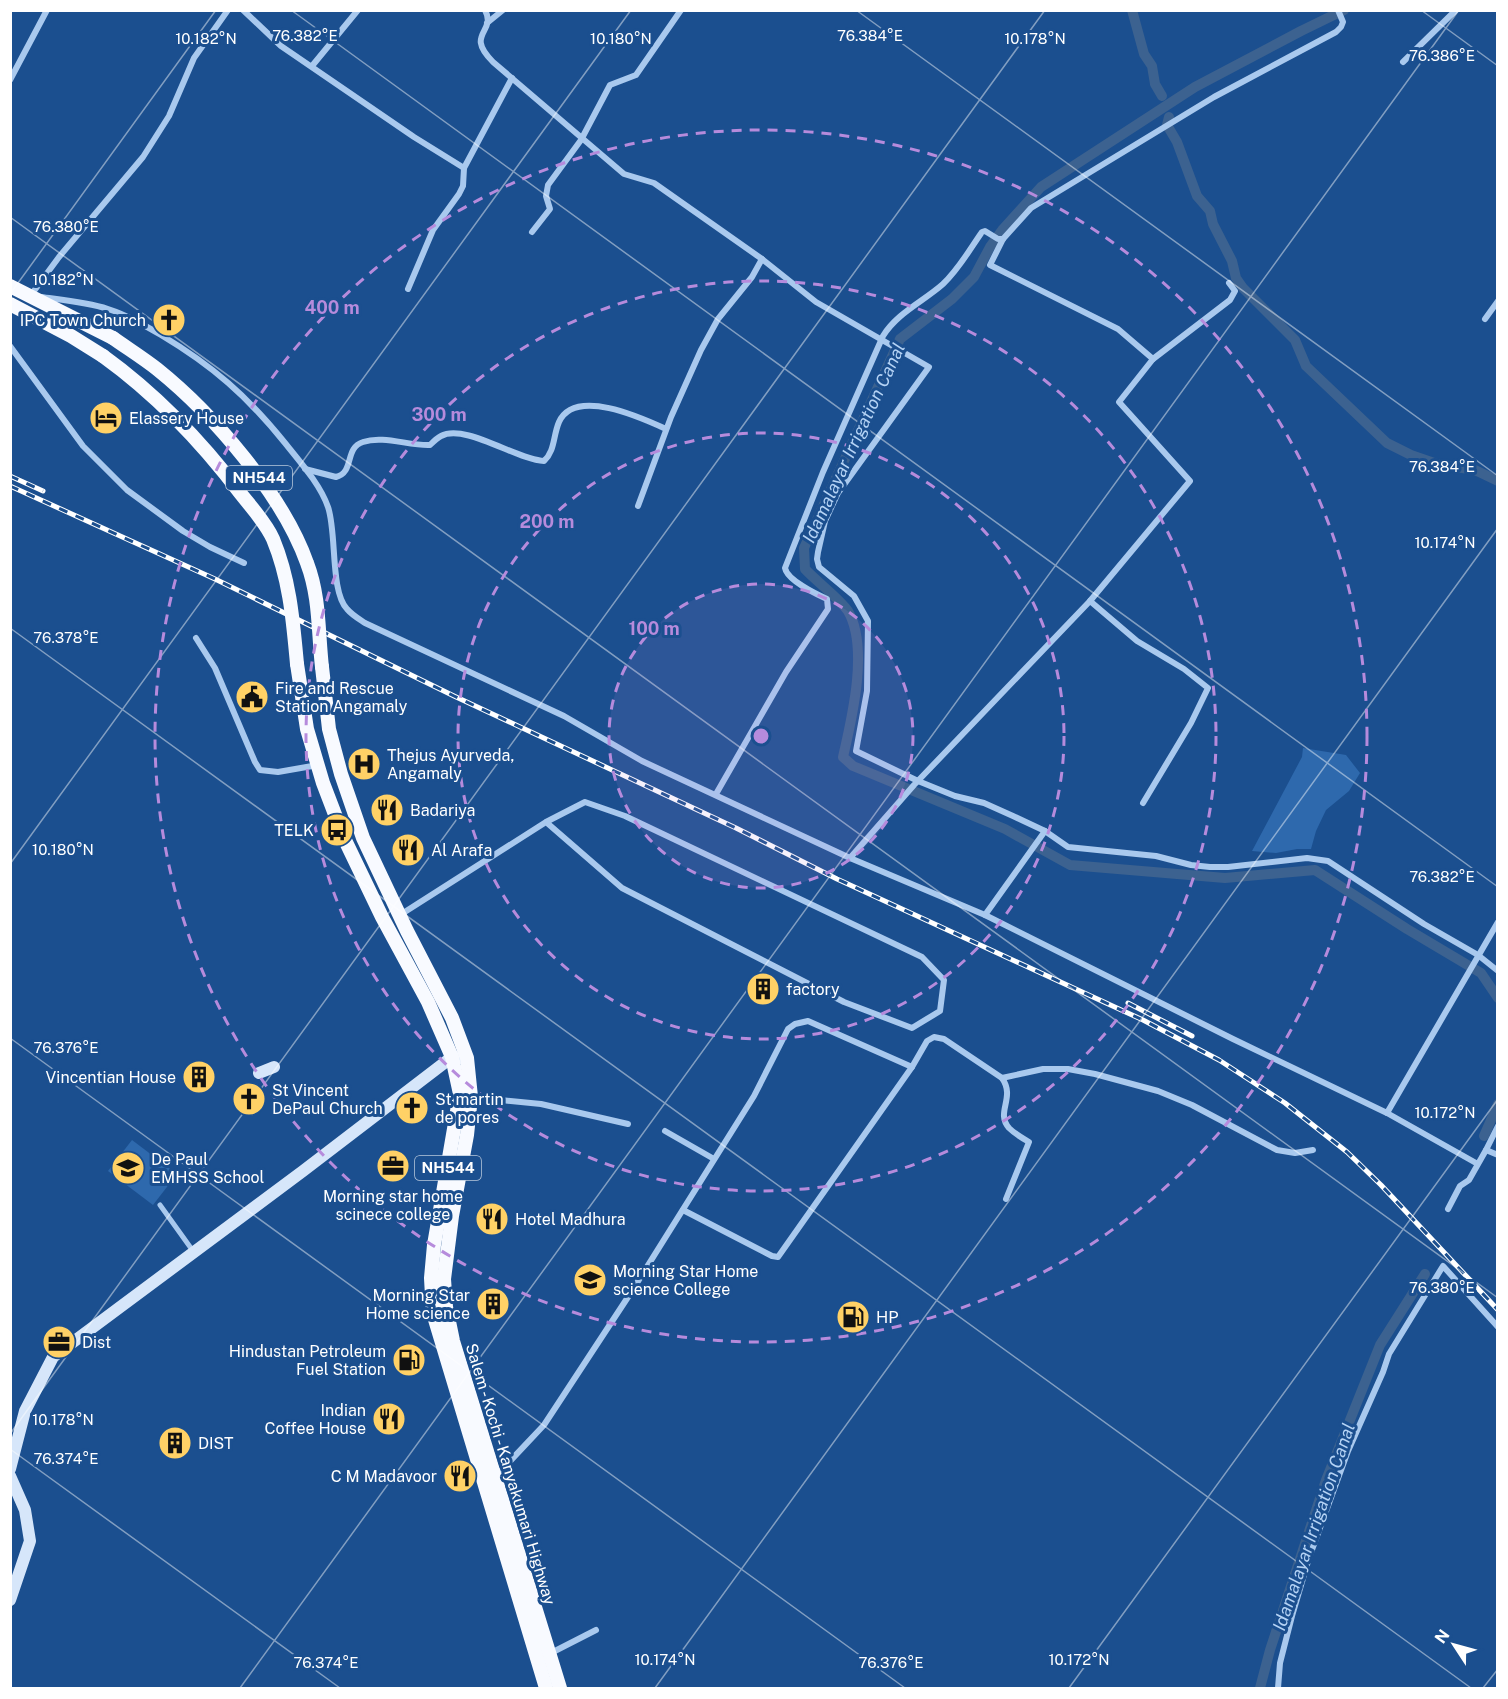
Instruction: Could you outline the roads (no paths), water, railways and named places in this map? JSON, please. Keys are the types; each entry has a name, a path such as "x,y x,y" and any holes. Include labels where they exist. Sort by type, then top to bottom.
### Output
{"highway":[{"name":"Salem - Kochi - Kanyakumari Highway","path":"10,286 113,338 157,369 189,397 222,431 264,484 288,522 307,563 320,619 322,667 329,729 341,774 363,838 399,915 452,1018 467,1058 471,1097 444,1279 446,1307 453,1341 560,1689"},
{"name":"Salem - Kochi - Kanyakumari Highway","path":"10,304 71,336 103,356 151,393 198,440 267,529 282,563 291,599 297,664 307,729 323,783 355,862 428,1002 452,1057 460,1094 434,1245 431,1278 433,1313 543,1688"},
{"path":"307,729 329,729"}],"main road":[{"path":"10,1469 26,1411 53,1358 452,1057 467,1058"},
{"path":"259,1073 274,1067"},
{"path":"10,1476 25,1510 30,1541 10,1600"}],"street":[{"path":"10,80 47,10"},
{"path":"228,10 194,58 169,116 143,157 58,257 29,295 110,310 143,324 190,353 234,386 266,419 305,469 327,506 332,524 338,587 346,609 365,623 564,716 642,761 850,858 985,915 1233,1040 1387,1113 1476,1163"},
{"path":"243,10 272,40 414,137 464,168"},
{"path":"312,66 358,10"},
{"path":"484,10 487,14 487,23 480,40 480,48 581,140 624,174 654,183 762,259 816,302 929,367 838,493 825,521 817,558 819,567 854,596 868,621 867,691 856,751 916,783 984,803 1045,831 1068,847 1156,856 1191,865 1228,867 1284,860 1322,859 1328,861 1424,924 1478,954 1497,971"},
{"path":"487,23 503,10"},
{"path":"532,232 550,209 546,196 548,185 581,140 610,86 636,75 681,10"},
{"path":"1153,359 1118,329 990,265 1001,239 1031,208 1214,97 1336,32 1341,27 1342,20 1338,10"},
{"path":"1403,62 1456,10"},
{"path":"408,289 433,230 463,186 464,168 512,78"},
{"path":"716,794 786,672 828,609 827,599 792,579 786,573 785,568 823,472 886,331 942,285 982,232 990,233 1001,239"},
{"path":"638,506 666,429 701,350 718,319 752,277 762,259"},
{"path":"850,858 916,783 1090,601 1190,481 1119,402 1153,359 1230,300 1235,291 1228,283"},
{"path":"1485,320 1497,302"},
{"path":"10,346 83,446 127,490 183,531 244,563"},
{"path":"305,469 336,477 347,469 352,450 364,441 430,445 441,436 452,433 498,446 536,461 544,461 550,456 559,422 573,408 622,411 666,429"},
{"path":"1090,601 1137,641 1184,669 1208,688 1191,723 1143,803"},
{"path":"196,638 215,668 260,770 278,772 319,765"},
{"path":"399,915 546,822 585,802 625,816 922,957 944,980 940,1011 912,1028 844,1002 622,888 546,822"},
{"path":"985,915 1045,831"},
{"path":"1387,1113 1497,922"},
{"path":"495,1478 544,1425 754,1096 788,1029 795,1024 808,1021 912,1067"},
{"path":"683,1210 778,1257 912,1067 927,1041 934,1037 944,1039 1002,1078 1008,1093 1003,1112 1005,1121 1009,1128 1029,1142 1006,1199"},
{"path":"1002,1078 1043,1070 1068,1069 1095,1074 1158,1091 1192,1104 1277,1150 1295,1153 1313,1150"},
{"path":"471,1097 541,1104 628,1124"},
{"path":"1448,1209 1460,1186 1469,1180 1497,1126"},
{"path":"665,1131 714,1159"},
{"path":"1486,1150 1497,1155"},
{"path":"160,1205 194,1252"},
{"path":"1278,1689 1280,1663 1292,1616 1309,1558 1344,1460 1389,1354 1443,1266 1497,1327"},
{"path":"549,1655 596,1630"}],"waterway":[{"path":"1132,10 1144,54 1152,66 1155,84 1162,96"},
{"name":"Idamalayar Irrigation Canal","path":"1344,10 1195,87 1041,187 1003,229 990,247 974,277 952,299 900,339 804,548 805,569 844,606 854,626 857,644 857,683 843,757 853,766 1005,829 1070,865 1225,878 1315,870 1481,973 1498,998"},
{"path":"1169,117 1167,125 1177,142 1197,196 1210,211 1213,224 1232,261 1236,278 1243,288 1295,340 1306,366 1387,443 1437,464 1475,470 1498,481"},
{"name":"Idamalayar Irrigation Canal","path":"1484,1136 1498,1104"},
{"name":"Idamalayar Irrigation Canal","path":"1260,1688 1270,1650 1326,1480 1380,1345 1425,1274"}],"railway":[{"path":"10,476 43,491"},
{"path":"10,486 215,579 454,696 736,828 837,879 1143,1020 1219,1060 1285,1103 1347,1152 1498,1310"},
{"path":"1128,1003 1192,1036"}],"place":[{"name":"IPC Town Church","path":"169,320"},
{"name":"Elassery House","path":"106,418"},
{"name":"Fire and Rescue Station Angamaly","path":"252,697"},
{"name":"Thejus Ayurveda, Angamaly","path":"364,764"},
{"name":"Badariya","path":"387,810"},
{"name":"TELK","path":"337,830"},
{"name":"Al Arafa","path":"408,850"},
{"name":"factory","path":"763,989"},
{"name":"Vincentian House","path":"199,1077"},
{"name":"St Vincent DePaul Church","path":"249,1099"},
{"name":"St martin de pores","path":"412,1108"},
{"name":"Morning star home scinece college","path":"393,1166"},
{"name":"De Paul EMHSS School","path":"128,1168"},
{"name":"Hotel Madhura","path":"492,1219"},
{"name":"Morning Star Home science College","path":"590,1280"},
{"name":"Morning Star Home science","path":"493,1304"},
{"name":"HP","path":"853,1317"},
{"name":"Dist","path":"59,1342"},
{"name":"Hindustan Petroleum Fuel Station","path":"409,1360"},
{"name":"Indian Coffee House","path":"389,1419"},
{"name":"DIST","path":"175,1443"},
{"name":"C M Madavoor","path":"460,1476"}]}
